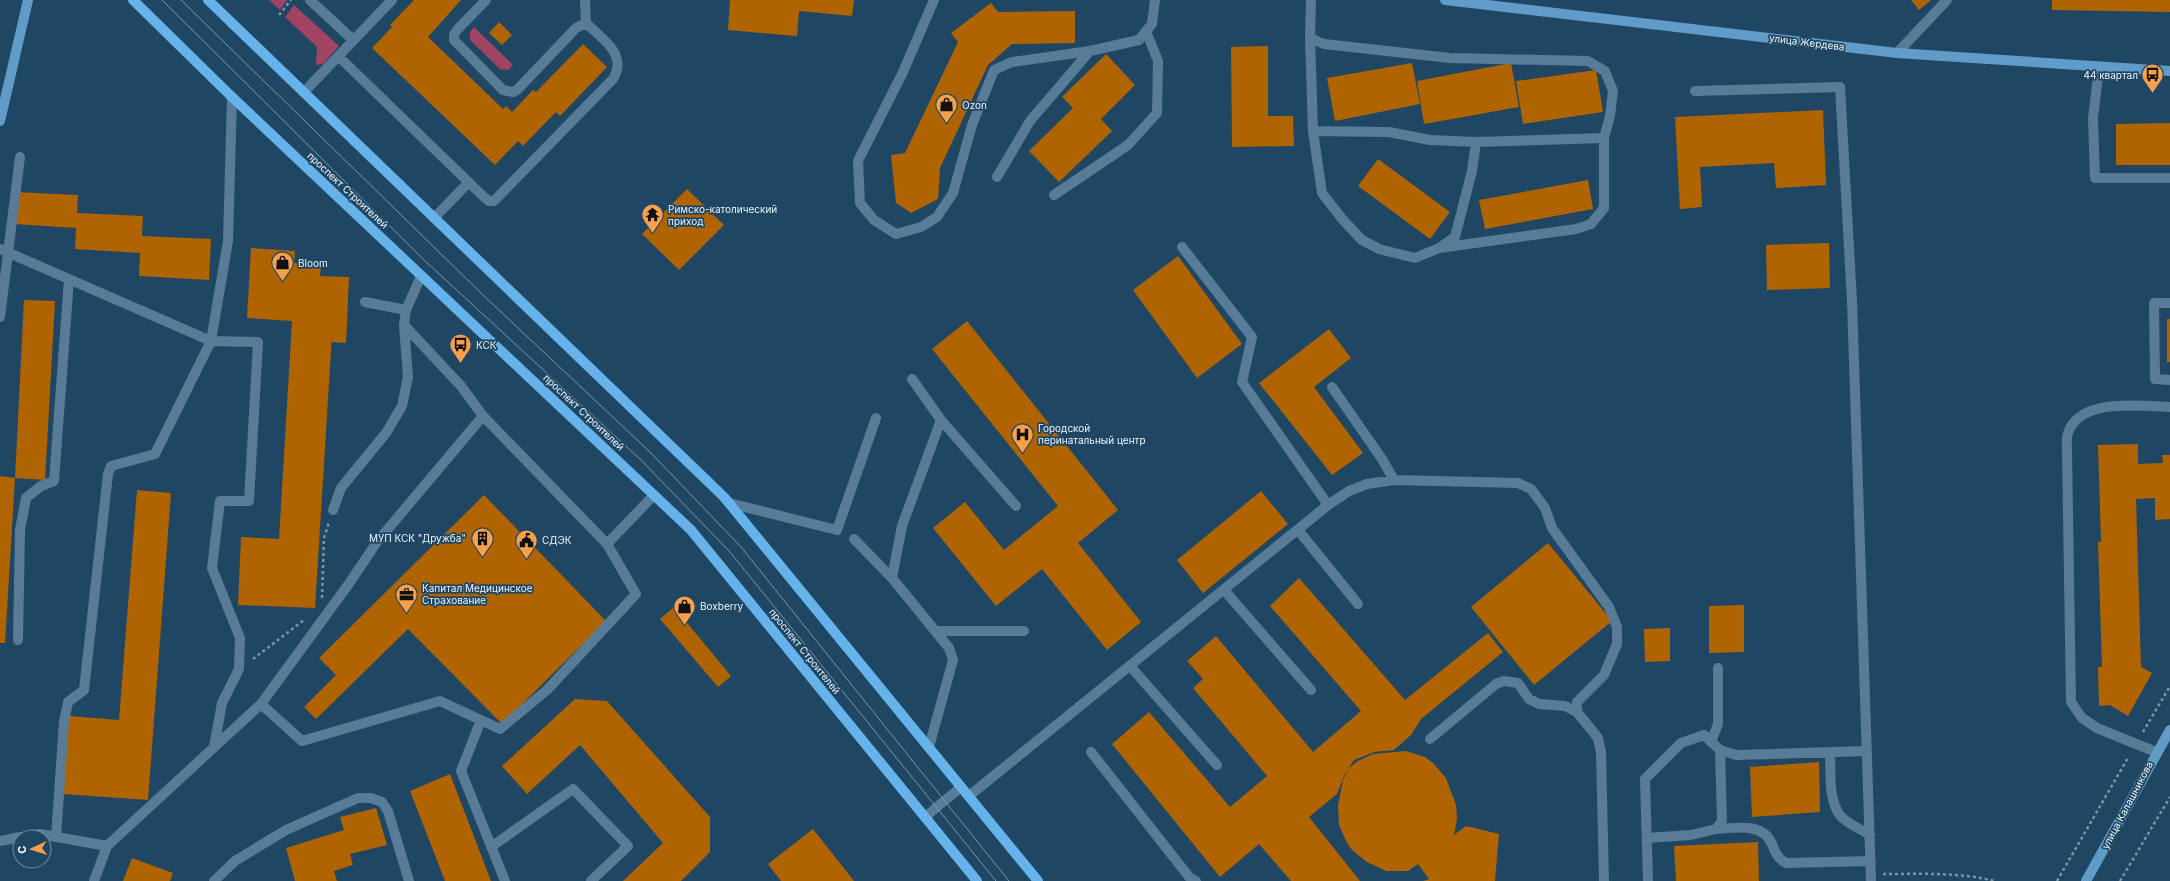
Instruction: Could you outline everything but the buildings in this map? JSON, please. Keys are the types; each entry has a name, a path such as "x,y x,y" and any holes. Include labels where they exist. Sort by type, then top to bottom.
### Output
{"main road":[{"path":"0,121 28,0"},
{"name":"проспект Строителей","path":"132,0 232,97 691,530 925,817 972,879"},
{"path":"208,0 729,503 1038,881"},
{"name":"улица Жердева","path":"1444,0 1897,53 2099,68 2170,71"},
{"name":"улица Калашникова","path":"2086,881 2156,752 2170,730"}],"street":[{"path":"310,0 351,38"},
{"path":"304,92 392,0"},
{"path":"486,0 456,30 454,40 503,90 508,92 517,90 576,28 586,24"},
{"path":"338,56 489,201 499,198 613,79 618,70 618,59 614,50 586,24 584,0"},
{"path":"934,0 903,72 858,161 860,203 874,220 896,234 921,227 937,217 953,193 972,125 994,70 1012,62 1090,50 1139,40 1152,24 1155,0"},
{"path":"1311,0 1310,38 1313,131 1322,193 1343,220 1362,240 1379,248 1415,258 1439,248 1455,237 1472,171 1476,142"},
{"path":"1897,53 1947,0"},
{"path":"1054,195 1128,145 1157,113 1158,61 1146,31"},
{"path":"1310,38 1324,44 1450,58 1588,61 1605,71 1613,91 1604,138 1604,208 1591,224 1559,233 1439,248"},
{"path":"997,177 1030,120 1090,50"},
{"path":"2099,68 2093,118 2095,178 2170,178"},
{"path":"1695,91 1840,87 1852,301 1871,878"},
{"path":"56,837 64,722 68,702 84,690 108,474 111,466 155,454 211,341 228,241 232,97"},
{"path":"1313,131 1389,132 1430,140 1476,142 1604,138"},
{"path":"0,318 4,250 20,157"},
{"path":"434,218 469,182"},
{"path":"1182,246 1252,337 1242,382 1328,505"},
{"path":"4,250 211,341 258,342 249,501 220,501 212,568 240,638 239,669 222,703 214,747"},
{"path":"332,510 341,488 386,433 402,406 408,377 404,325 406,310 422,276"},
{"path":"18,640 20,530 26,498 41,486 54,481 69,279"},
{"path":"365,302 406,310"},
{"path":"2170,303 2154,303 2155,379 2170,380"},
{"path":"261,704 302,741 440,701 500,729 547,690 636,594 607,544 483,416 461,386 404,325"},
{"path":"912,379 941,420 1016,506"},
{"path":"1332,387 1382,459 1394,480"},
{"path":"2156,752 2097,728 2082,718 2071,702 2066,481 2068,432 2077,420 2093,409 2124,406 2170,407"},
{"path":"94,881 107,846 261,704 348,585 377,542 483,416"},
{"path":"729,503 837,530 876,418"},
{"path":"892,578 902,526 941,420"},
{"path":"969,796 1328,505 1349,491 1367,484 1394,480 1518,483 1531,489 1544,508 1552,528 1609,607 1618,627 1617,644 1604,675 1577,702 1577,712"},
{"path":"607,544 654,495"},
{"path":"1298,530 1358,604"},
{"path":"854,539 892,578 948,648 953,660 929,747"},
{"path":"1224,590 1311,690"},
{"path":"935,631 1024,631"},
{"path":"1130,666 1217,765"},
{"path":"1711,742 1718,724 1718,668"},
{"path":"1430,739 1496,684 1504,681 1518,683 1529,699 1539,704 1565,706 1577,712 1598,738 1601,752 1604,881"},
{"path":"481,720 461,771 505,881"},
{"path":"1648,881 1645,779 1681,743 1704,735 1720,750 1736,755 1867,751"},
{"path":"1716,829 1722,821 1720,750"},
{"path":"1091,752 1190,878 1196,881"},
{"path":"1830,752 1832,786 1835,806 1839,815 1870,835"},
{"path":"925,817 961,787"},
{"path":"491,847 573,789 628,846 591,881"},
{"path":"214,881 235,861 286,830 358,798 382,802 388,811 409,881"},
{"path":"1647,838 1691,835 1716,829 1754,828 1763,831 1770,839 1779,859 1786,863 1871,861"},
{"path":"52,836 107,846"},
{"path":"0,840 12,838"}],"path":[{"path":"279,15 291,0"},
{"path":"321,603 324,538 332,510"},
{"path":"239,669 310,616"},
{"path":"2057,881 2170,686"},
{"path":"2120,881 2170,797"},
{"path":"1871,878 1927,873 1975,876 1995,881"}],"shaded area":[{"path":"269,0 287,0 280,10"},
{"path":"294,5 339,46 323,64 316,65 317,47 285,17"},
{"path":"474,27 513,65 508,70 500,69 470,40 470,32"}],"tram line":[{"path":"162,0 424,260 641,460 730,552 996,881"},
{"path":"181,0 483,295 651,453 741,547 1009,881"}],"place":[{"name":"44 квартал","path":"2153,94"},
{"name":"Ozon","path":"946,124"},
{"name":"Римско-католический приход","path":"653,234"},
{"name":"Bloom","path":"282,282"},
{"name":"КСК","path":"460,364"},
{"name":"Городской перинатальный центр","path":"1022,454"},
{"name":"МУП КСК \"Дружба\"","path":"482,558"},
{"name":"СДЭК","path":"527,560"},
{"name":"Капитал Медицинское Страхование","path":"407,614"},
{"name":"Boxberry","path":"684,626"}]}
